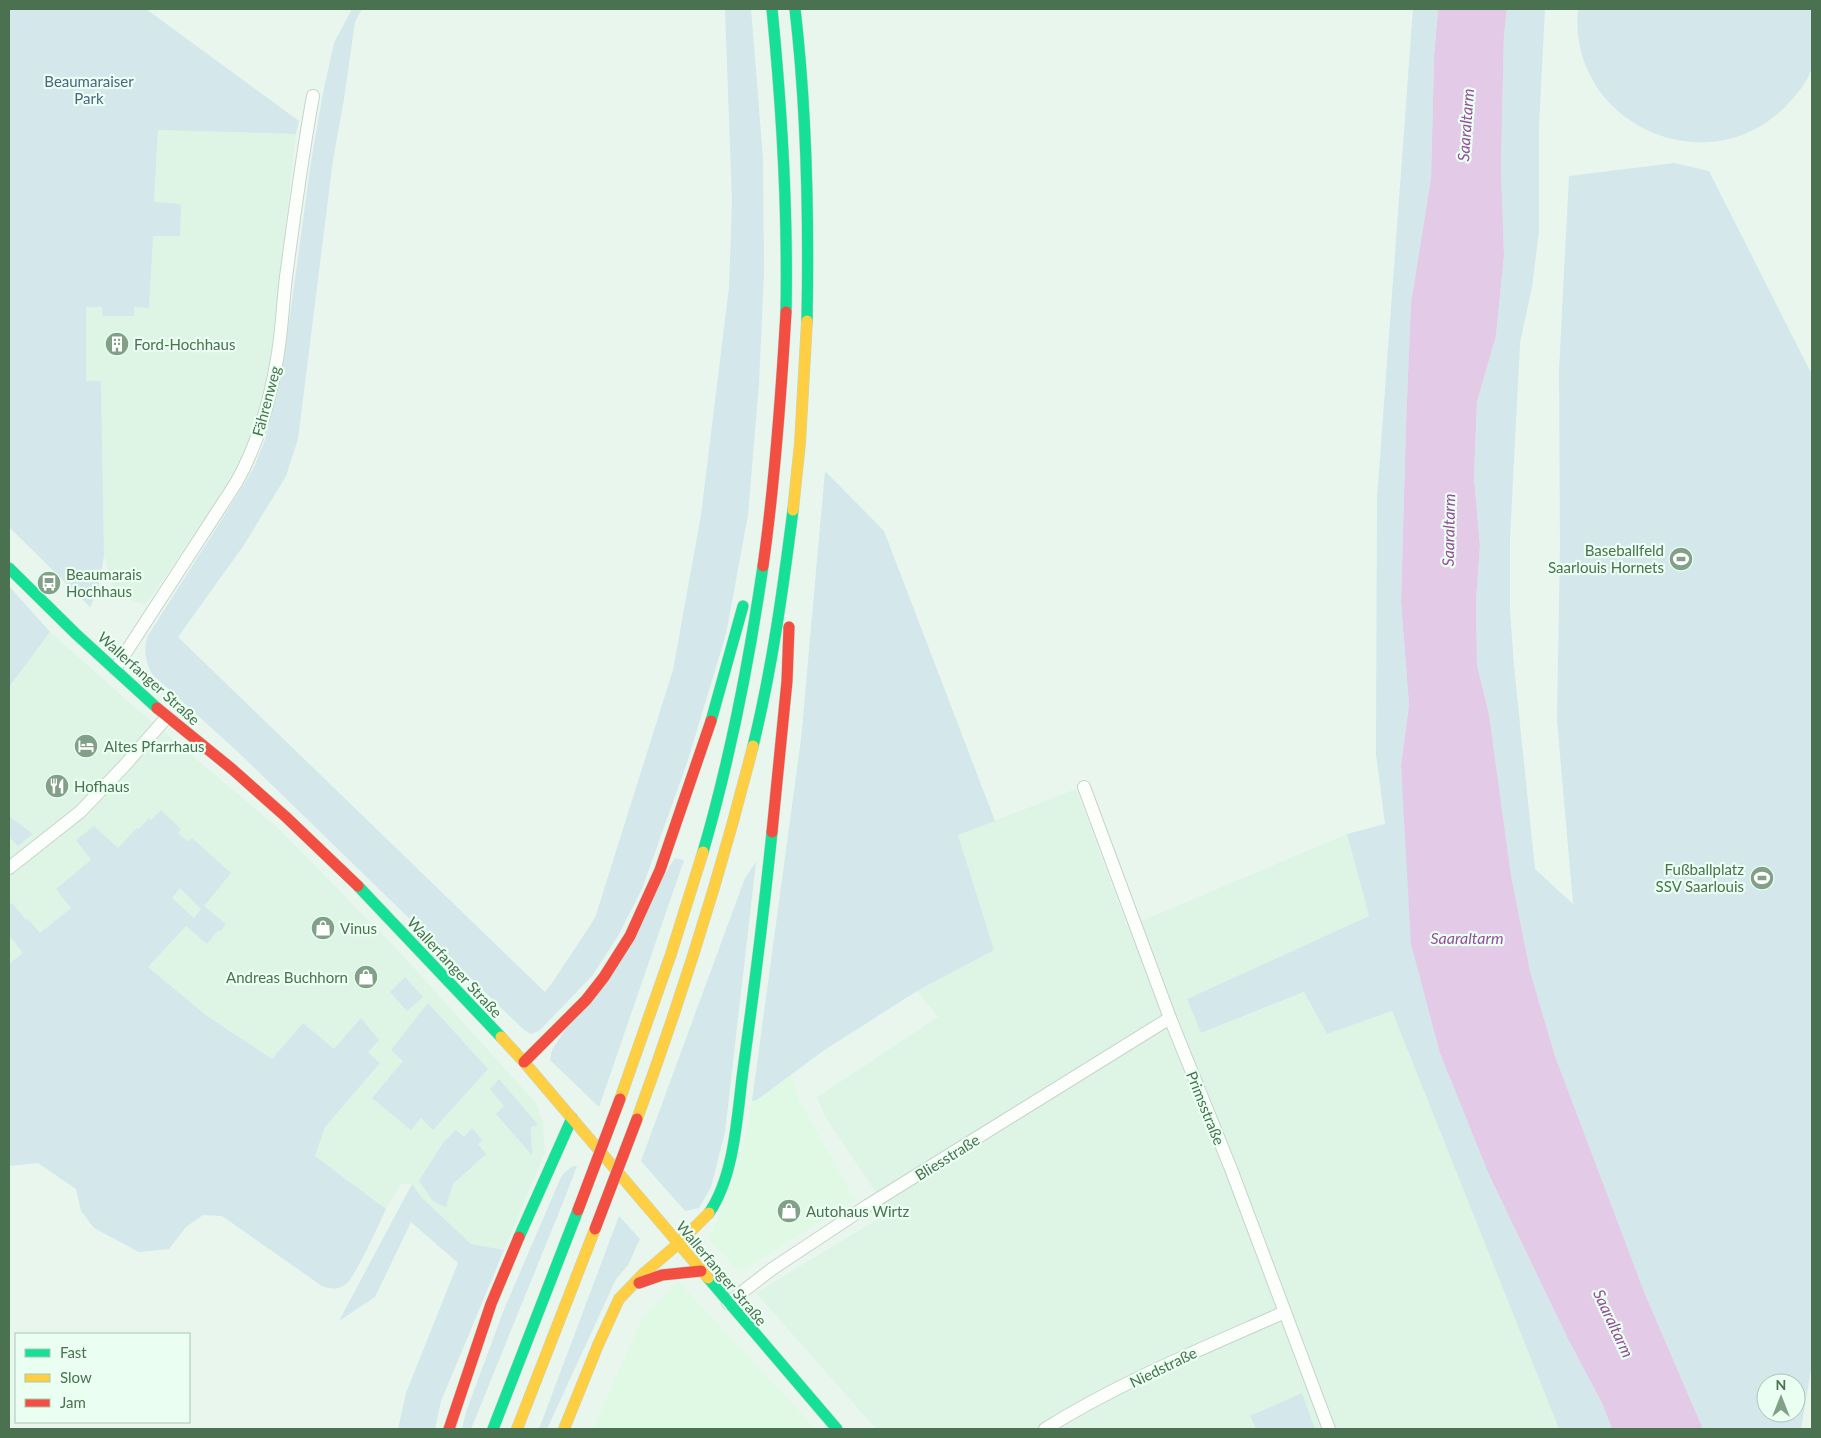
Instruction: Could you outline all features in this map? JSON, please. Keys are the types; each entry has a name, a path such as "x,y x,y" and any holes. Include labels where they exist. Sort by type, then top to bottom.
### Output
{"main road":[{"path":"492,1429 578,1210 654,1007 682,922 716,805 742,688 758,605 772,512 785,321 785,155 772,9"},
{"path":"517,1429 637,1119 699,945 738,809 766,691 793,515 808,322 806,155 799,40 795,9"},
{"path":"750,571 778,445"},
{"path":"564,1429 619,1299 710,1212 720,1195 727,1172 734,1138 756,978 778,782 787,681 793,515"},
{"name":"Wallerfanger Straße","path":"9,568 76,634 167,717 232,769 343,871 524,1062 837,1429"},
{"path":"524,1062 580,1005 604,977 624,946 645,905 669,845 719,698 746,591"},
{"path":"448,1429 491,1304 517,1240 572,1118"},
{"path":"631,1287 656,1276 702,1271"}],"street":[{"name":"Fährenweg","path":"116,669 236,483 246,466 256,439 270,395 279,351 301,164 313,96"},
{"path":"9,868 80,812 167,717"},
{"name":"Primsstraße","path":"1084,787 1170,1018 1231,1169 1329,1429"},
{"name":"Bliesstraße","path":"728,1303 772,1269 867,1206 1170,1018"},
{"name":"Niedstraße","path":"1045,1429 1160,1368 1285,1312"}],"shaded area":[{"path":"158,130 296,134 269,372 249,446 238,469 145,605 116,595 104,556 101,382 86,381 86,307 103,307 103,316 133,316 134,307 149,307"},
{"path":"50,632 137,709 277,827 396,948 536,1103 543,1122 545,1153 504,1250 471,1244 422,1198 412,1184 401,1184 386,1209 315,1156 325,1127 207,1016 148,967 9,991 9,687"},
{"path":"1076,789 1127,925 1151,917 1347,834 1369,916 1187,999 1202,1033 1305,992 1327,1034 1392,1011 1559,1429 876,1429 756,1293 889,1212 825,1117 817,1097 938,1017 917,991 994,950 958,835"},
{"path":"791,1075 799,1100 855,1200 739,1272 709,1238 718,1219 746,1134 752,1101 757,1100"},
{"path":"678,1281 816,1429 593,1429 642,1319"}],"green space":[{"name":"Beaumaraiser Park","path":"9,9 146,9 299,121 296,134 158,130 154,202 181,204 180,236 153,236 149,308 134,307 134,316 103,316 102,307 86,307 86,381 101,381 104,556 98,590 90,607 9,527"},
{"path":"352,9 362,9 355,22 333,160 298,439 286,476 244,545 178,637 545,992 595,918 673,670 701,515 729,287 732,202 725,9 751,9 763,158 764,273 759,383 748,515 726,634 688,760 642,889 618,936 592,976 539,1031 531,1034 524,1030 239,753 152,674 146,656 147,637 243,486 254,467 265,440 285,352 311,162 322,98 334,43"},
{"path":"1413,9 1438,9 1434,56 1431,178 1411,303 1406,423 1401,603 1409,705 1401,765 1405,819 1490,1177 1568,1339 1602,1403 1612,1429 1559,1429 1392,1011 1327,1034 1304,992 1201,1033 1187,999 1369,916 1347,834 1385,824 1376,754 1377,498"},
{"path":"1507,9 1545,9 1539,126 1539,232 1532,287 1520,343 1510,540 1510,610 1535,869 1573,904 1557,720 1560,545 1559,370 1569,176 1674,163 1709,171 1812,375 1812,1364 1806,1399 1806,1373 1756,1373 1756,1423 1802,1423 1801,1429 1703,1429 1645,1294 1555,1056 1530,971 1511,875 1489,714 1477,665 1476,602 1480,546 1474,477 1477,402 1496,336 1504,256 1501,166 1504,35"},
{"path":"1578,9 1812,9 1813,60 1811,71 1803,86 1788,104 1756,129 1720,141 1684,141 1649,131 1619,112 1595,84 1581,50"},
{"path":"825,471 884,531 995,821 958,835 994,950 917,991 823,1051 757,1100 752,1101 801,739"},
{"path":"9,586 50,632 9,687"},
{"path":"161,810 181,829 178,833 188,842 192,838 231,873 204,906 226,924 220,932 218,930 207,944 186,926 148,967 207,1016 272,1059 303,1023 334,1049 361,1018 379,1040 368,1052 380,1063 325,1127 315,1156 386,1209 355,1272 342,1287 328,1288 322,1286 222,1216 203,1215 186,1227 169,1249 139,1252 94,1228 81,1211 76,1189 38,1163 9,1166 9,964 23,953 9,935 9,905 12,903 40,933 71,908 56,889 91,860 76,840 94,826 118,848 137,828 139,829 149,818 151,820","holes":["180,888 201,909 194,918 172,898"]},
{"path":"9,816 33,834 18,846 9,837"},
{"path":"675,858 684,860 599,1107 550,1060 552,1050"},
{"path":"756,862 725,1132 711,1187 699,1208 685,1211 641,1161 745,878"},
{"path":"405,977 423,997 407,1011 390,992"},
{"path":"428,1003 488,1069 433,1130 421,1118 411,1130 372,1098 403,1061 391,1050"},
{"path":"499,1079 538,1125 531,1127 532,1155 496,1114 504,1106 490,1089"},
{"path":"472,1128 482,1140 478,1144 486,1154 453,1184 446,1207 434,1202 419,1181 443,1143 456,1130 464,1137"},
{"path":"573,1166 577,1166 471,1429 462,1429 466,1412 503,1312 561,1177"},
{"path":"412,1184 422,1198 471,1244 504,1250 441,1401 435,1429 398,1429 406,1393 458,1263 411,1222 375,1297 339,1321"},
{"path":"619,1216 640,1239 628,1265 616,1279 547,1429 539,1429"},
{"path":"1302,1393 1315,1429 1256,1429 1250,1416"}],"water":[{"name":"Saaraltarm","path":"1438,9 1507,9 1504,35 1501,166 1504,256 1496,336 1477,402 1474,477 1480,546 1476,602 1477,665 1489,714 1511,875 1530,971 1555,1056 1645,1294 1703,1429 1612,1429 1602,1403 1568,1339 1490,1177 1440,1053 1411,944 1401,765 1409,705 1401,603 1406,423 1411,303 1431,178 1434,56"}],"traffic: fast":[{"path":"772,9 784,160 786,312"},
{"path":"795,9 806,165 807,321"},
{"path":"753,746 771,658 793,510"},
{"path":"703,852 722,782 738,710 763,566"},
{"path":"9,568 76,634 157,708"},
{"path":"711,721 743,606"},
{"path":"709,1213 718,1198 730,1163 734,1144 772,832"},
{"path":"358,886 501,1037"},
{"path":"519,1237 572,1118"},
{"path":"493,1429 578,1210"},
{"path":"708,1278 837,1429"}],"traffic: slow":[{"path":"793,510 800,443 807,321"},
{"path":"637,1119 670,1027 700,934 728,841 753,746"},
{"path":"620,1099 671,954 703,852"},
{"path":"501,1037 708,1278"},
{"path":"564,1429 619,1299 709,1213"},
{"path":"517,1429 595,1229"}],"traffic: jam":[{"path":"763,566 777,439 786,312"},
{"path":"772,832 787,681 789,627"},
{"path":"157,708 232,769 286,817 358,886"},
{"path":"524,1062 586,1000 604,977 630,936 660,870 711,721"},
{"path":"578,1210 620,1099"},
{"path":"595,1229 637,1119"},
{"path":"449,1429 491,1304 519,1237"},
{"path":"639,1283 662,1275 701,1271"}],"place":[{"name":"Ford-Hochhaus","path":"117,344"},
{"name":"Baseballfeld Saarlouis Hornets","path":"1681,559"},
{"name":"Beaumarais Hochhaus","path":"49,583"},
{"name":"Altes Pfarrhaus","path":"86,746"},
{"name":"Hofhaus","path":"57,786"},
{"name":"Fußballplatz SSV Saarlouis","path":"1762,878"},
{"name":"Vinus","path":"323,928"},
{"name":"Andreas Buchhorn","path":"366,977"},
{"name":"Autohaus Wirtz","path":"789,1211"}]}
